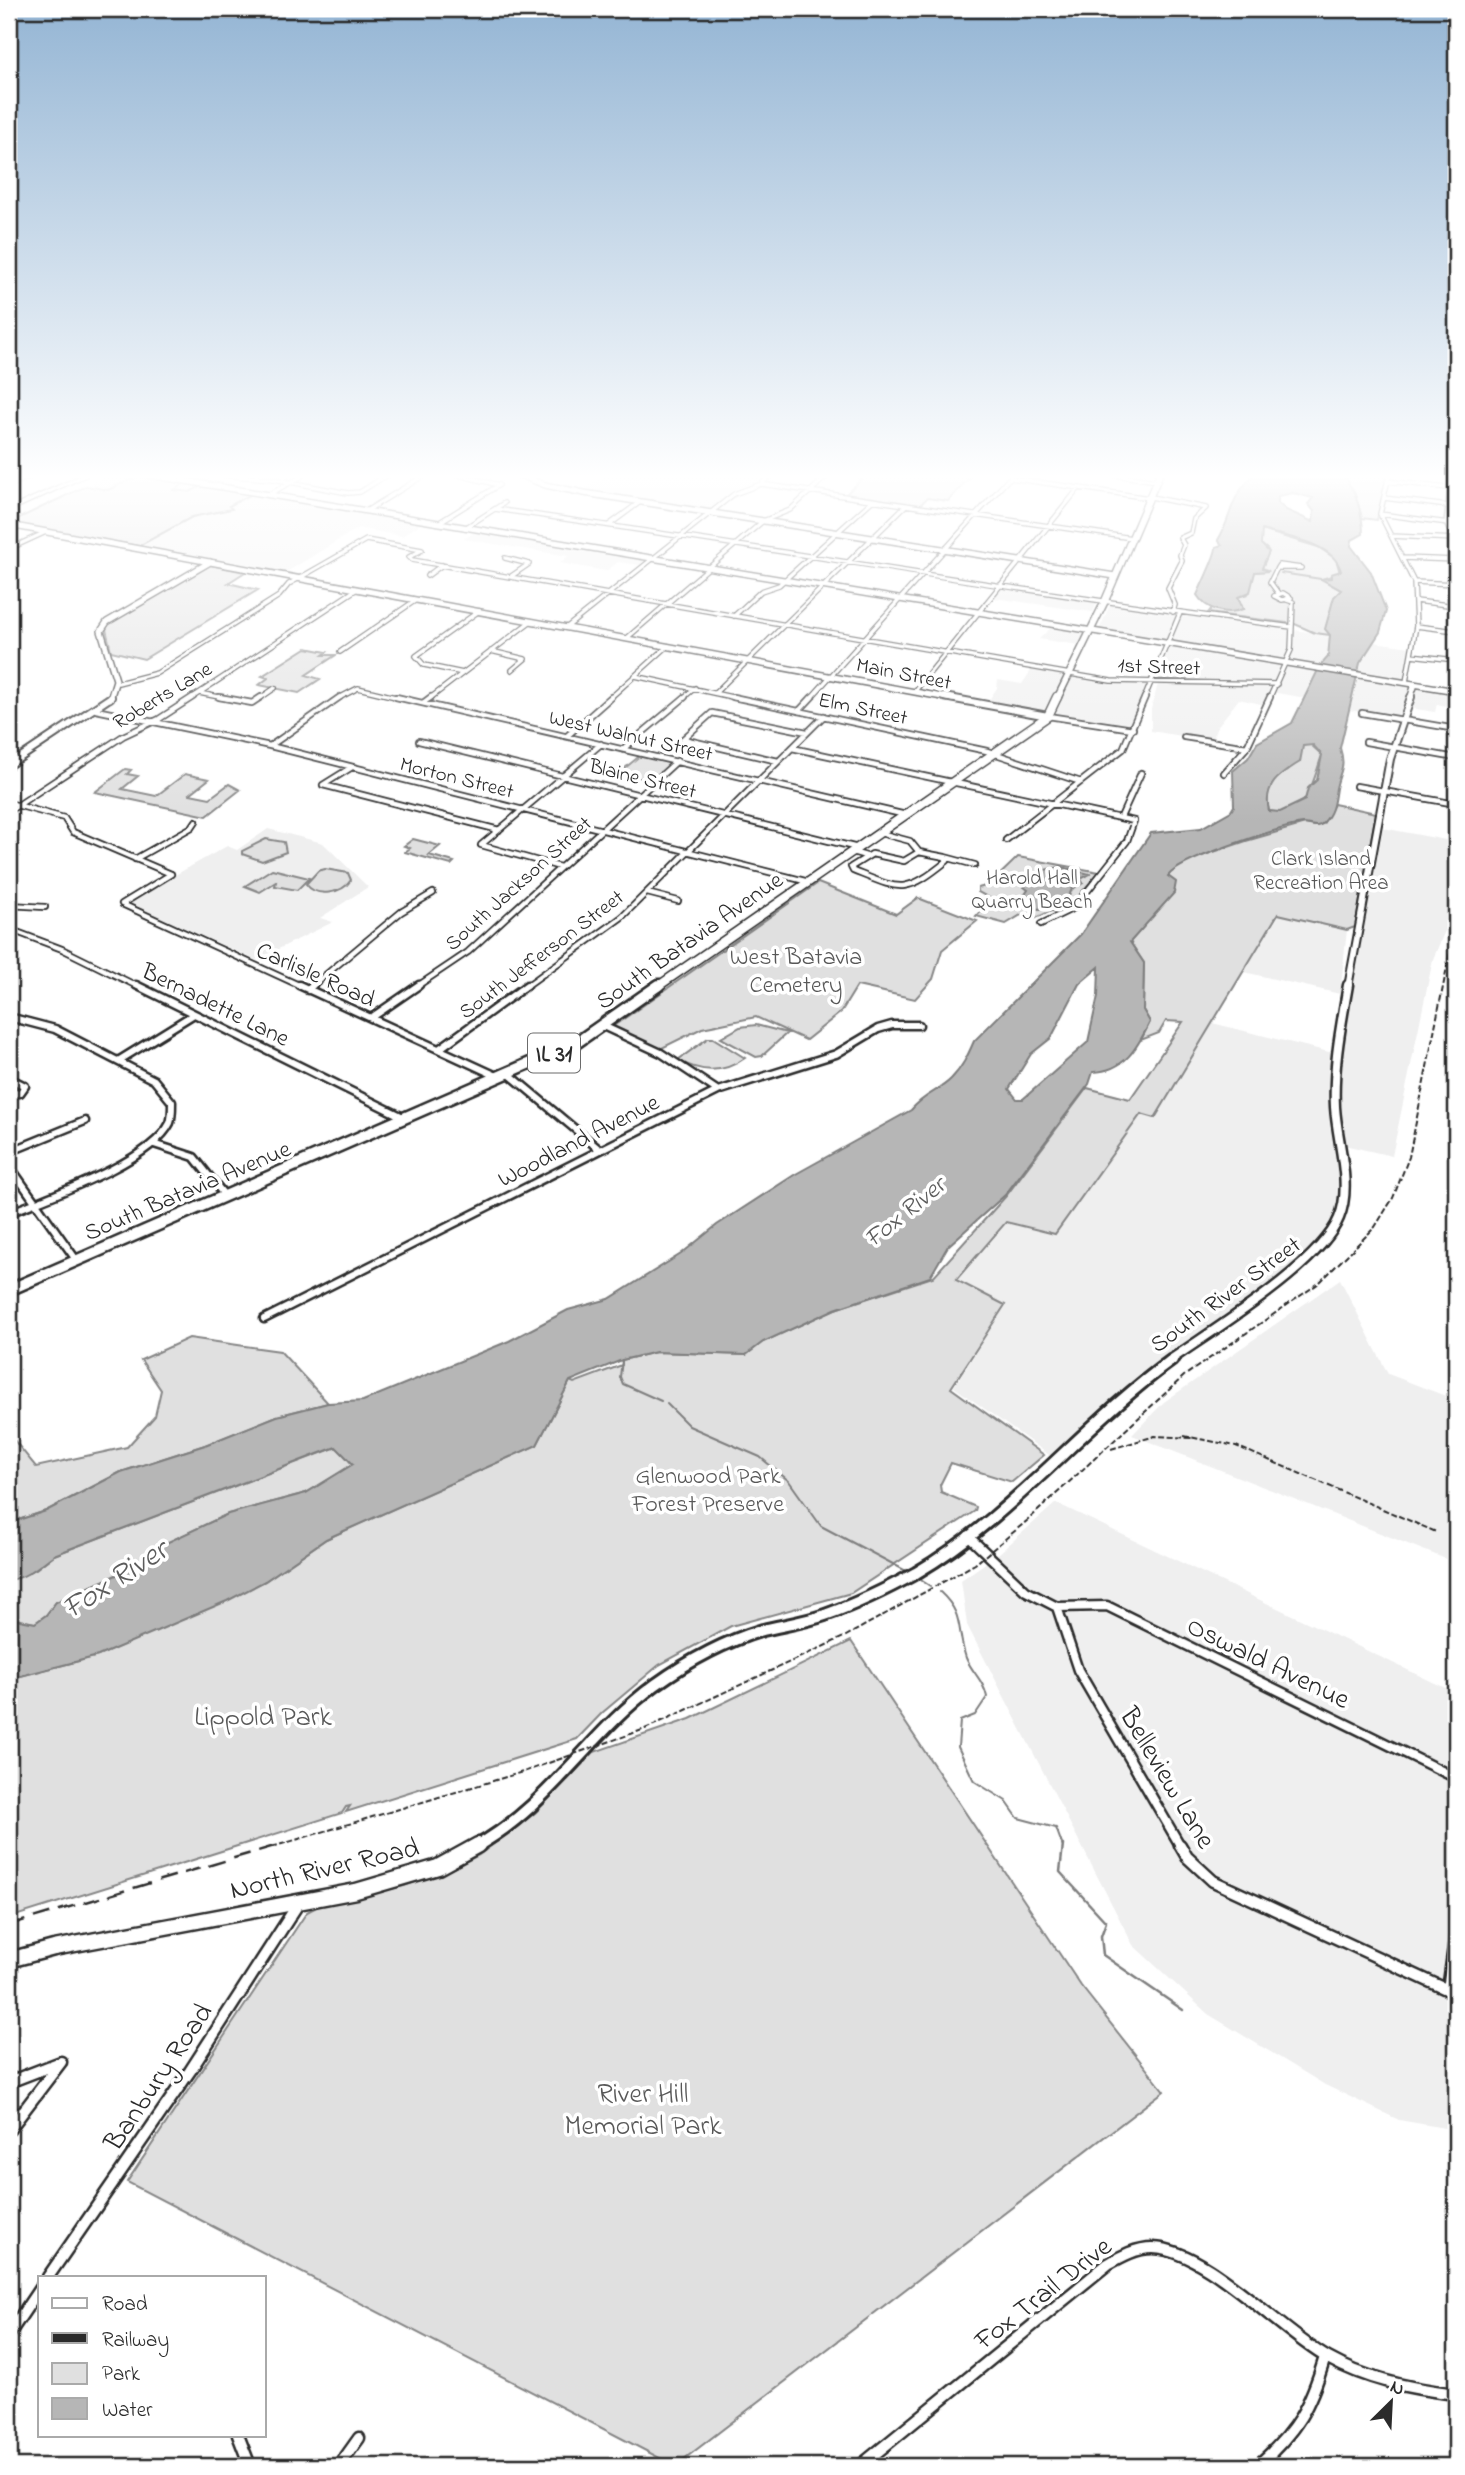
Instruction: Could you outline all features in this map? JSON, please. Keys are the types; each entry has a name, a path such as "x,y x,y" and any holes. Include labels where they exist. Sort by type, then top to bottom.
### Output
{"main road":[{"path":"9,765 112,698 118,683 102,634 103,626 162,590"},
{"name":"Main Street","path":"365,590 1048,716"},
{"path":"843,590 1456,691"},
{"name":"IL 31","path":"1091,631 1109,590"},
{"name":"South Batavia Avenue","path":"9,1290 568,1047 603,1026 1048,716 1091,631"},
{"name":"South River Street","path":"823,1616 917,1572 968,1536 1137,1386 1203,1334 1308,1261 1331,1235 1340,1217 1345,1193 1335,1109 1335,1057 1393,747 1415,684"},
{"name":"North River Road","path":"9,1960 54,1948 379,1885 461,1856 496,1835 542,1799 623,1713 655,1685 718,1649 761,1631 823,1616"}],"street":[{"path":"118,683 157,673 281,595 283,590"},
{"name":"Roberts Lane","path":"9,811 123,736 155,722 355,590"},
{"name":"1st Street","path":"588,590 1121,682 1277,684"},
{"path":"567,627 612,590"},
{"path":"627,638 682,590"},
{"path":"734,616 760,590"},
{"path":"715,693 818,590"},
{"path":"799,711 908,590"},
{"path":"915,691 996,590"},
{"path":"1027,590 1292,627"},
{"path":"1169,590 1175,605 1173,612"},
{"path":"1224,773 1247,747 1291,650 1293,602 1275,597 1278,593 1276,590"},
{"path":"1406,682 1416,626 1415,590"},
{"path":"340,652 416,600"},
{"path":"1416,601 1456,606"},
{"path":"463,673 424,665 416,656 479,611"},
{"path":"1006,840 1122,749 1133,729 1180,612"},
{"path":"423,703 531,621"},
{"path":"1416,626 1456,631"},
{"path":"567,736 668,646"},
{"path":"491,651 525,659 512,670"},
{"path":"1411,654 1456,660"},
{"name":"Elm Street","path":"635,676 996,753 1081,782"},
{"path":"199,693 252,703 275,688"},
{"name":"West Walnut Street","path":"270,746 348,691 358,688 906,815"},
{"path":"623,749 695,688"},
{"name":"Morton Street","path":"96,710 270,746 809,882"},
{"path":"778,761 683,739 712,713 807,732"},
{"path":"1362,713 1456,729"},
{"name":"South Jefferson Street","path":"439,1049 622,917 824,716"},
{"name":"Main Street","path":"1048,716 1133,729"},
{"path":"1184,737 1247,747"},
{"name":"Blaine Street","path":"419,741 725,815 855,850 866,856 874,854 904,861 919,852"},
{"path":"1366,742 1456,757"},
{"path":"560,867 481,845 601,744"},
{"path":"792,747 1134,821 1134,827 1103,874 1074,908 1041,924"},
{"name":"South Jackson Street","path":"371,1018 468,952 677,761"},
{"path":"352,767 323,785 499,830"},
{"path":"1121,817 1141,773"},
{"path":"1356,786 1456,804"},
{"path":"9,803 64,818 73,832 135,859 192,828 196,821"},
{"path":"880,833 910,841 919,852 975,865"},
{"path":"866,856 851,869 904,890 947,861 945,858"},
{"name":"Carlisle Road","path":"135,859 171,874 124,901 123,905 439,1049 503,1075 600,1150"},
{"path":"308,990 401,912 433,893"},
{"path":"647,893 678,901"},
{"path":"9,905 45,906"},
{"name":"Bernadette Lane","path":"9,929 52,944 405,1118"},
{"path":"118,1060 194,1013"},
{"path":"9,1017 55,1029 161,1085 170,1099 171,1118 154,1144 125,1164 9,1213"},
{"name":"Woodland Avenue","path":"264,1319 718,1091 836,1055 878,1029 892,1025 919,1025"},
{"path":"603,1026 676,1062 718,1091"},
{"path":"9,1077 24,1088 20,1093 9,1094"},
{"path":"9,1152 85,1121"},
{"path":"154,1144 194,1157 225,1196"},
{"path":"9,1165 77,1261"},
{"path":"968,1536 1026,1591 1057,1607"},
{"name":"Oswald Avenue","path":"1057,1607 1107,1606 1456,1779"},
{"name":"Belleview Lane","path":"1057,1607 1078,1670 1187,1857 1198,1869 1213,1881 1448,1990 1456,1932"},
{"name":"Banbury Road","path":"49,2276 190,2071 301,1899"},
{"path":"9,2082 61,2062 9,2130"},
{"name":"Fox Trail Drive","path":"860,2466 1108,2264 1131,2251 1163,2249 1196,2263 1325,2357 1367,2377 1409,2389 1456,2394"},
{"path":"9,2333 38,2291"},
{"path":"1257,2466 1292,2437 1305,2417 1325,2357"},
{"path":"238,2436 250,2466"},
{"path":"339,2466 359,2438"}],"shaded area":[{"path":"1000,590 1018,590 1097,603 1093,612 994,598"},
{"path":"1110,605 1330,635 1328,657 1306,698 1271,692 1265,705 1239,699 1216,728 1212,741 1151,731 1151,709 1158,684 1213,684 1157,681 1171,643 1099,630"},
{"path":"1052,627 1085,634 1079,645 1039,639"},
{"path":"1374,642 1410,647 1404,680 1358,673 1360,663"},
{"path":"1032,669 1065,674 1043,714 987,703 997,688 998,680 1022,684"},
{"path":"1072,675 1148,684 1131,728 1051,716"},
{"path":"1357,676 1456,692 1456,708 1437,704 1435,712 1403,707 1399,719 1348,710"},
{"path":"1383,828 1456,842 1456,905 1433,959 1392,1156 1344,1145 1339,1109 1340,1064 1346,1019"},
{"path":"268,829 323,843 368,887 320,918 333,922 256,960 127,902 227,846 237,850"},
{"path":"1280,914 1347,930 1340,994 1244,972"},
{"path":"1212,1023 1333,1053 1331,1084 1342,1185 1332,1227 1303,1261 1184,1344 1052,1457 954,1387 1006,1305 957,1281 1007,1223 1055,1235 1142,1114 1155,1117"},
{"path":"1340,1279 1388,1374 1456,1400 1456,1563 1132,1435 1164,1402"},
{"path":"1056,1503 1456,1693 1456,2130 1399,2120 1325,2085 1208,2014 1133,1945 967,1625 961,1580 997,1555"}],"green space":[{"path":"164,590 257,590 144,659 111,651 106,629 110,621"},
{"path":"1249,590 1341,590 1334,598 1326,628 1330,635 1315,633 1295,624 1208,613 1212,608 1243,609 1238,597 1248,594"},
{"path":"306,648 327,652 323,655 336,655 306,675 320,679 299,693 259,685 268,678 262,676"},
{"name":"Clark Island Recreation Area","path":"1310,744 1322,755 1307,796 1292,810 1269,811 1269,788 1293,765 1302,746"},
{"path":"642,754 676,762 654,782 619,773"},
{"path":"125,769 131,770 127,774 138,776 122,789 156,796 185,774 209,779 190,794 210,798 229,784 240,790 207,816 95,792"},
{"path":"1334,804 1376,813 1355,927 1347,930 1278,914 1155,1118 1141,1114 1055,1234 1006,1222 956,1280 1005,1305 951,1388 1044,1455 1012,1482 951,1463 940,1485 941,1492 976,1507 975,1511 851,1593 731,1626 659,1665 602,1713 577,1739 346,1812 350,1806 346,1807 342,1813 9,1918 9,1679 98,1656 265,1581 326,1539 537,1445 570,1381 574,1383 622,1365 622,1360 656,1352 746,1355 763,1342 835,1309 933,1277 1006,1196 1087,1088 1130,1099 1183,1022 1166,1021 1159,1033 1141,1040 1150,1022 1143,1010 1144,963 1130,942 1145,925 1171,871 1187,861 1246,841 1305,824 1323,824"},
{"path":"266,839 284,842 286,852 262,861 242,854 242,851"},
{"path":"413,839 440,846 429,855 454,862 451,865 405,852 410,848 404,846"},
{"name":"Harold Hall Quarry Beach","path":"1018,857 1099,872 1064,913 1051,911 1032,920 1021,915 1006,924 976,916 991,899 978,892 978,888 989,885"},
{"path":"272,869 309,878 297,890 275,886 276,882 260,892 245,886"},
{"path":"325,869 348,873 351,880 342,888 322,893 306,884 318,871"},
{"name":"West Batavia Cemetery","path":"818,883 896,914 918,898 977,921 942,950 933,979 915,999 857,986 841,1012 806,1040 756,1017 702,1028 660,1049 612,1027"},
{"path":"756,1025 787,1033 762,1056 756,1057 721,1038 740,1027"},
{"path":"708,1038 713,1038 745,1058 728,1067 712,1070 678,1060"},
{"path":"189,1338 280,1351 328,1403 277,1416 205,1445 121,1472 46,1511 9,1523 9,1434 36,1467 127,1447 155,1416 161,1390 141,1360"},
{"path":"337,1447 353,1465 306,1493 228,1514 168,1542 123,1572 56,1602 46,1615 35,1623 9,1618 9,1580 36,1569 54,1555"},
{"name":"River Hill Memorial Park","path":"851,1641 1081,1986 1164,2091 675,2466 127,2182 307,1912 322,1904 404,1886 451,1869 479,1855 535,1813 594,1752 690,1719"}],"water":[{"path":"1199,590 1250,590 1238,597 1243,609 1230,612 1211,608 1197,595"},
{"name":"Fox River","path":"1340,590 1378,590 1386,611 1380,632 1360,663 1340,748 1342,764 1327,819 1321,825 1291,826 1254,837 1191,861 1168,876 1176,882 1174,893 1130,942 1144,963 1143,1010 1150,1022 1140,1041 1122,1063 1104,1071 1093,1072 1089,1084 1005,1195 948,1246 930,1277 835,1309 763,1342 746,1355 656,1352 622,1360 570,1381 537,1445 326,1539 265,1581 227,1601 98,1656 9,1679 9,1618 35,1623 46,1615 56,1602 123,1572 168,1542 228,1514 306,1493 353,1464 336,1447 54,1555 27,1574 9,1580 9,1523 46,1511 121,1472 205,1445 277,1416 328,1403 363,1401 509,1341 568,1310 609,1299 681,1254 717,1225 794,1175 911,1110 946,1083 962,1066 974,1041 1081,934 1151,833 1201,828 1231,811 1234,806 1233,771 1248,758 1257,743 1292,723 1320,666 1328,657 1330,635 1325,629 1334,597","holes":["1313,745 1322,755 1317,780 1308,788 1305,800 1280,812 1269,811 1268,794 1274,782 1300,762 1303,746","1099,967 1098,996 1088,1042 1023,1099 1017,1099 1009,1089 1031,1054 1051,1038 1079,984"]},
{"path":"1062,867 1090,874 1081,879 1083,883 1072,889 1069,896 1040,909 1023,907 1019,903 1028,890 1024,887 1030,877 1044,870"}],"waterway":[{"path":"622,1360 620,1377 623,1384 661,1401"},
{"path":"667,1404 689,1426 760,1457 789,1481 821,1526 908,1572"},
{"path":"916,1577 930,1586"},
{"path":"940,1592 957,1615 966,1658 987,1697 975,1715 960,1721 958,1747 974,1781 1006,1801 1018,1818 1056,1828 1063,1847"},
{"path":"1063,1847 1060,1872 1106,1922 1101,1936 1103,1955 1183,2010"}],"railway":[{"path":"272,1847 526,1771 645,1729 846,1636 975,1564 1028,1520 1184,1376 1319,1283 1375,1227 1393,1198 1409,1157 1456,922"},
{"path":"1111,1449 1155,1436 1192,1438"},
{"path":"1184,1436 1236,1446 1436,1532"},
{"path":"9,1925 278,1845"}],"park label":[{"name":"Glenwood Park Forest Preserve","path":"708,1489"},
{"name":"Lippold Park","path":"263,1715"}]}
